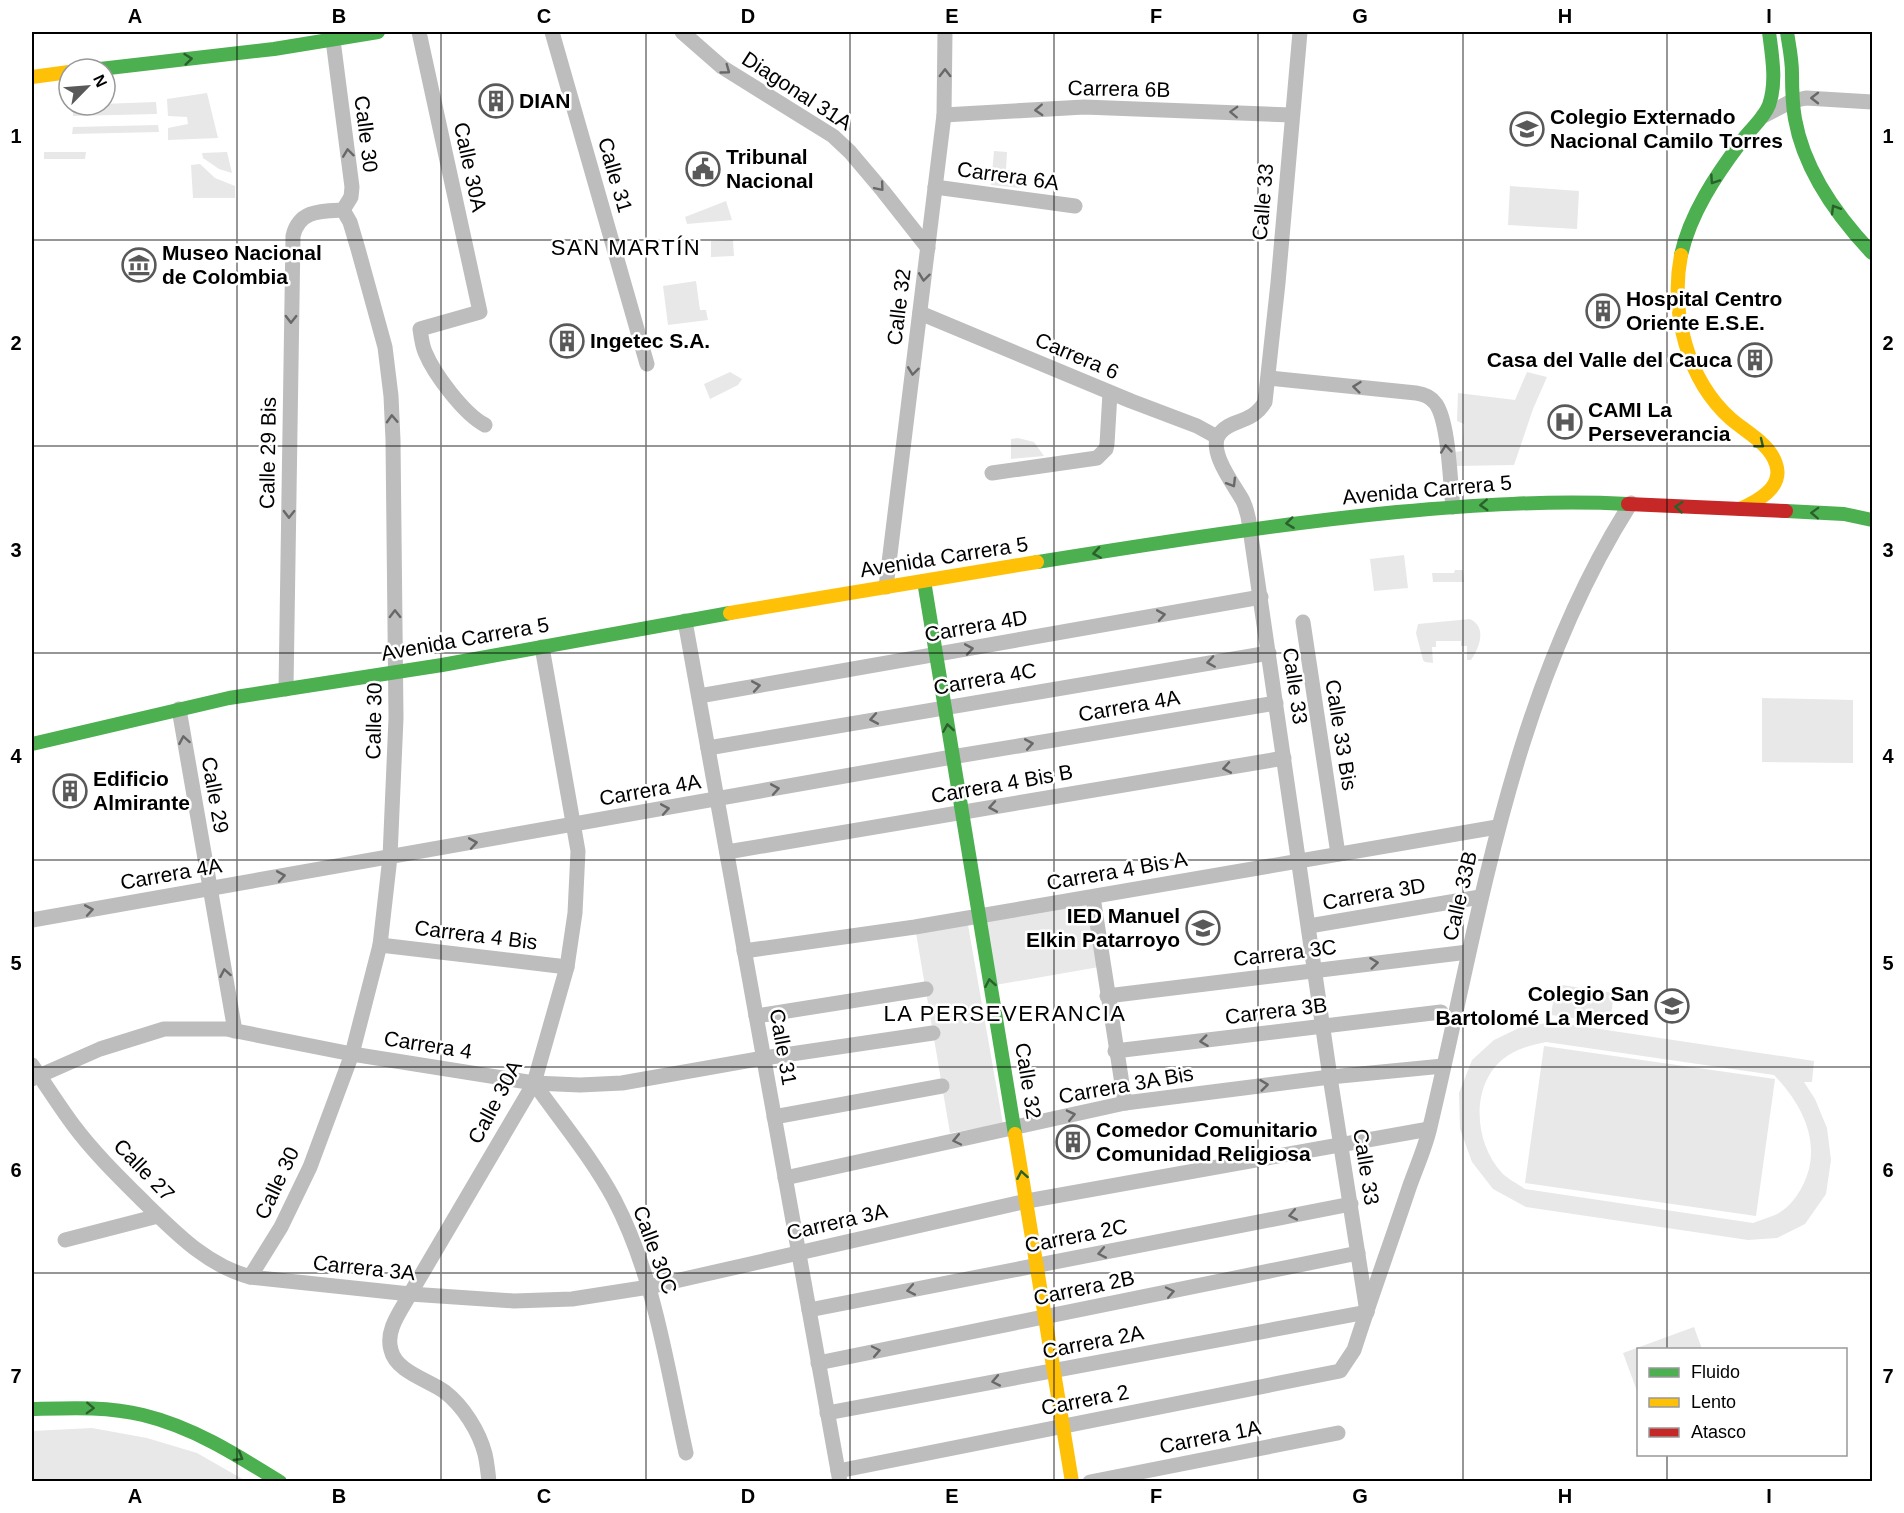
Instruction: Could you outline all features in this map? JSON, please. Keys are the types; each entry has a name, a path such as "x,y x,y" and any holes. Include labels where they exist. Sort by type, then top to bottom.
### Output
{"main road":[{"path":"218,56 318,32"},
{"path":"117,67 218,56 378,32"},
{"path":"1737,510 1752,505 1774,487 1777,476 1776,464 1770,452 1721,410 1707,390 1686,343 1680,318 1677,283 1681,249 1707,190 1740,141 1769,106 1773,81 1769,32"},
{"path":"1787,32 1792,69 1792,100 1801,143 1837,213 1872,253"},
{"path":"32,76 57,73"},
{"name":"Avenida Carrera 5","path":"32,744 179,709 286,689 886,587 1250,529 1453,507 1560,502 1631,503 1844,514 1872,520"},
{"name":"Calle 32","path":"924,581 1072,1482"},
{"path":"32,1409 79,1408 122,1411 152,1417 198,1435 280,1482"}],"street":[{"name":"Calle 30A","path":"419,32 480,312 420,329 425,353 444,384 466,409 485,425"},
{"name":"Calle 31","path":"552,32 647,364"},
{"name":"Diagonal 31A","path":"682,32 740,80 833,136 850,152 928,248"},
{"name":"Calle 32","path":"886,587 945,115 945,32"},
{"name":"Calle 33","path":"1300,32 1265,402 1261,409 1250,418 1224,429 1218,436 1216,446 1220,459 1244,503 1250,529 1366,1312 1354,1350 1340,1371"},
{"name":"Calle 30","path":"250,1277 297,1197 352,1054 380,945 390,857 396,718 391,396 385,347 350,222 343,210 351,197 352,187 333,40"},
{"path":"1762,116 1792,100 1820,98 1872,102"},
{"name":"Carrera 6B","path":"945,115 1084,107 1292,114"},
{"name":"Carrera 6A","path":"935,187 1074,206"},
{"name":"Calle 29 Bis","path":"286,689 293,236 295,226 300,220 315,213 343,210"},
{"name":"Carrera 6","path":"920,313 1218,436"},
{"path":"1269,378 1416,393 1430,398 1440,413 1443,424 1453,507"},
{"path":"992,473 1091,459 1102,454 1106,449 1108,438 1110,393"},
{"name":"Calle 33B","path":"1366,1312 1429,1129 1497,827 1529,721 1553,655 1587,580 1631,503"},
{"name":"Carrera 4D","path":"699,696 1261,597"},
{"name":"Calle 31","path":"685,621 839,1476"},
{"name":"Calle 33 Bis","path":"1303,622 1338,854"},
{"name":"Calle 30A","path":"489,1482 485,1454 479,1437 457,1403 444,1391 400,1365 390,1350 391,1329 534,1083 567,968 575,913 578,851 542,647"},
{"name":"Carrera 4C","path":"708,748 1269,653"},
{"name":"Carrera 4A","path":"32,920 952,757 1276,703"},
{"name":"Calle 29","path":"179,709 235,1031"},
{"name":"Carrera 4 Bis B","path":"727,852 1284,758"},
{"name":"Carrera 4 Bis A","path":"744,951 979,916 1497,827"},
{"path":"1093,897 1115,1051 1125,1103"},
{"name":"Carrera 3D","path":"1309,926 1480,897"},
{"name":"Carrera 4 Bis","path":"380,945 567,968"},
{"name":"Carrera 3C","path":"1107,996 1468,952"},
{"path":"756,1016 926,989"},
{"name":"Carrera 3B","path":"1115,1051 1441,1011"},
{"name":"Carrera 4","path":"34,1073 164,1029 235,1031 352,1054 534,1083 580,1085 622,1083 764,1058 933,1033"},
{"name":"Carrera 3A Bis","path":"785,1178 1125,1103 1330,1077 1443,1066"},
{"name":"Calle 27","path":"34,1073 74,1126 158,1216 211,1261 230,1271 250,1277"},
{"name":"Calle 30C","path":"534,1083 613,1198 633,1242 649,1287 686,1453"},
{"path":"774,1117 942,1086"},
{"name":"Carrera 3A","path":"250,1277 410,1294 541,1301 572,1299 649,1287 1027,1201 1429,1129"},
{"name":"Carrera 2C","path":"809,1310 1351,1204"},
{"path":"65,1239 158,1216"},
{"name":"Carrera 2B","path":"818,1363 1358,1253"},
{"name":"Carrera 2A","path":"827,1413 1366,1312"},
{"name":"Carrera 2","path":"839,1476 1063,1426 1340,1371"},
{"name":"Carrera 1A","path":"1090,1482 1338,1433"}],"shaded area":[{"path":"207,93 218,138 168,140 168,128 188,124 187,117 168,116 167,99"},
{"path":"156,102 157,114 117,115 117,103"},
{"path":"158,125 159,132 72,134 73,127"},
{"path":"994,151 1007,152 1006,170 1021,171 1020,188 991,185"},
{"path":"44,152 86,152 85,159 44,159"},
{"path":"227,152 232,173 219,169 203,158 202,153"},
{"path":"200,164 215,178 235,186 235,198 193,198 191,165"},
{"path":"1510,186 1579,191 1577,229 1508,225"},
{"path":"726,201 732,220 687,224 685,217"},
{"path":"733,240 734,256 711,257 711,241"},
{"path":"696,281 700,310 706,310 708,320 668,325 663,286"},
{"path":"730,372 742,379 738,385 710,399 704,384"},
{"path":"1527,372 1547,377 1533,409 1514,465 1456,466 1455,452 1462,451 1464,424 1457,421 1458,393 1515,400"},
{"path":"1018,438 1034,442 1044,456 1011,459 1011,439"},
{"path":"1404,555 1408,588 1374,591 1370,559"},
{"path":"1455,570 1463,570 1464,582 1433,582 1432,573 1454,573"},
{"path":"1470,619 1479,627 1480,632 1479,643 1471,660 1467,660 1467,646 1461,646 1461,641 1436,641 1436,647 1432,647 1433,663 1423,660 1416,633 1418,624"},
{"path":"1762,698 1853,700 1853,763 1762,762"},
{"path":"1088,904 1099,967 990,986 979,923"},
{"path":"968,925 1003,1124 950,1133 916,933"},
{"path":"1556,984 1614,993 1610,1023 1551,1015"},
{"path":"1553,1022 1814,1061 1812,1082 1804,1082 1815,1099 1827,1128 1831,1160 1826,1194 1805,1224 1777,1238 1748,1240 1526,1207 1493,1189 1472,1162 1460,1129 1459,1093 1472,1060 1494,1040 1521,1027","holes":["1546,1042 1774,1075 1794,1099 1807,1126 1811,1155 1809,1170 1792,1202 1775,1215 1753,1223 1525,1189 1502,1173 1493,1161 1481,1131 1481,1099 1492,1070 1513,1053"]},
{"path":"1544,1046 1775,1079 1756,1216 1525,1183"},
{"path":"1694,1327 1702,1348 1637,1348 1637,1391 1623,1353"},
{"path":"92,1428 147,1438 197,1453 246,1481 32,1481 32,1431"}],"traffic: fast":[{"path":"117,67 274,49 378,32"},
{"path":"1681,255 1697,210 1713,181 1769,105 1773,78 1769,32"},
{"path":"1787,32 1792,63 1792,96 1799,138 1824,191 1846,224 1872,253"},
{"path":"1037,562 1262,528 1397,512 1512,504 1628,504"},
{"path":"1786,511 1844,514 1872,520"},
{"path":"924,581 1015,1134"},
{"path":"32,744 229,698 442,665 730,613"},
{"path":"32,1409 102,1409 129,1412 161,1420 197,1434 280,1482"}],"traffic: slow":[{"path":"32,77 57,74"},
{"path":"1681,255 1678,277 1680,322 1693,365 1703,385 1716,403 1731,419 1769,450 1776,464 1776,480 1773,486 1754,502 1740,509"},
{"path":"730,613 1037,562"},
{"path":"1015,1134 1072,1482"}],"traffic: jam":[{"path":"1628,504 1786,511"}],"place":[{"name":"DIAN","path":"496,101"},
{"name":"Colegio Externado Nacional Camilo Torres","path":"1527,129"},
{"name":"Tribunal Nacional","path":"703,169"},
{"name":"Museo Nacional de Colombia","path":"139,265"},
{"name":"Hospital Centro Oriente E.S.E.","path":"1603,311"},
{"name":"Ingetec S.A.","path":"567,341"},
{"name":"Casa del Valle del Cauca","path":"1755,360"},
{"name":"CAMI La Perseverancia","path":"1565,422"},
{"name":"Edificio Almirante","path":"70,791"},
{"name":"IED Manuel Elkin Patarroyo","path":"1203,928"},
{"name":"Colegio San Bartolomé La Merced","path":"1672,1006"},
{"name":"Comedor Comunitario Comunidad Religiosa","path":"1073,1142"}],"district":[{"name":"SAN MARTÍN","path":"626,247"},
{"name":"LA PERSEVERANCIA","path":"1005,1013"}]}
